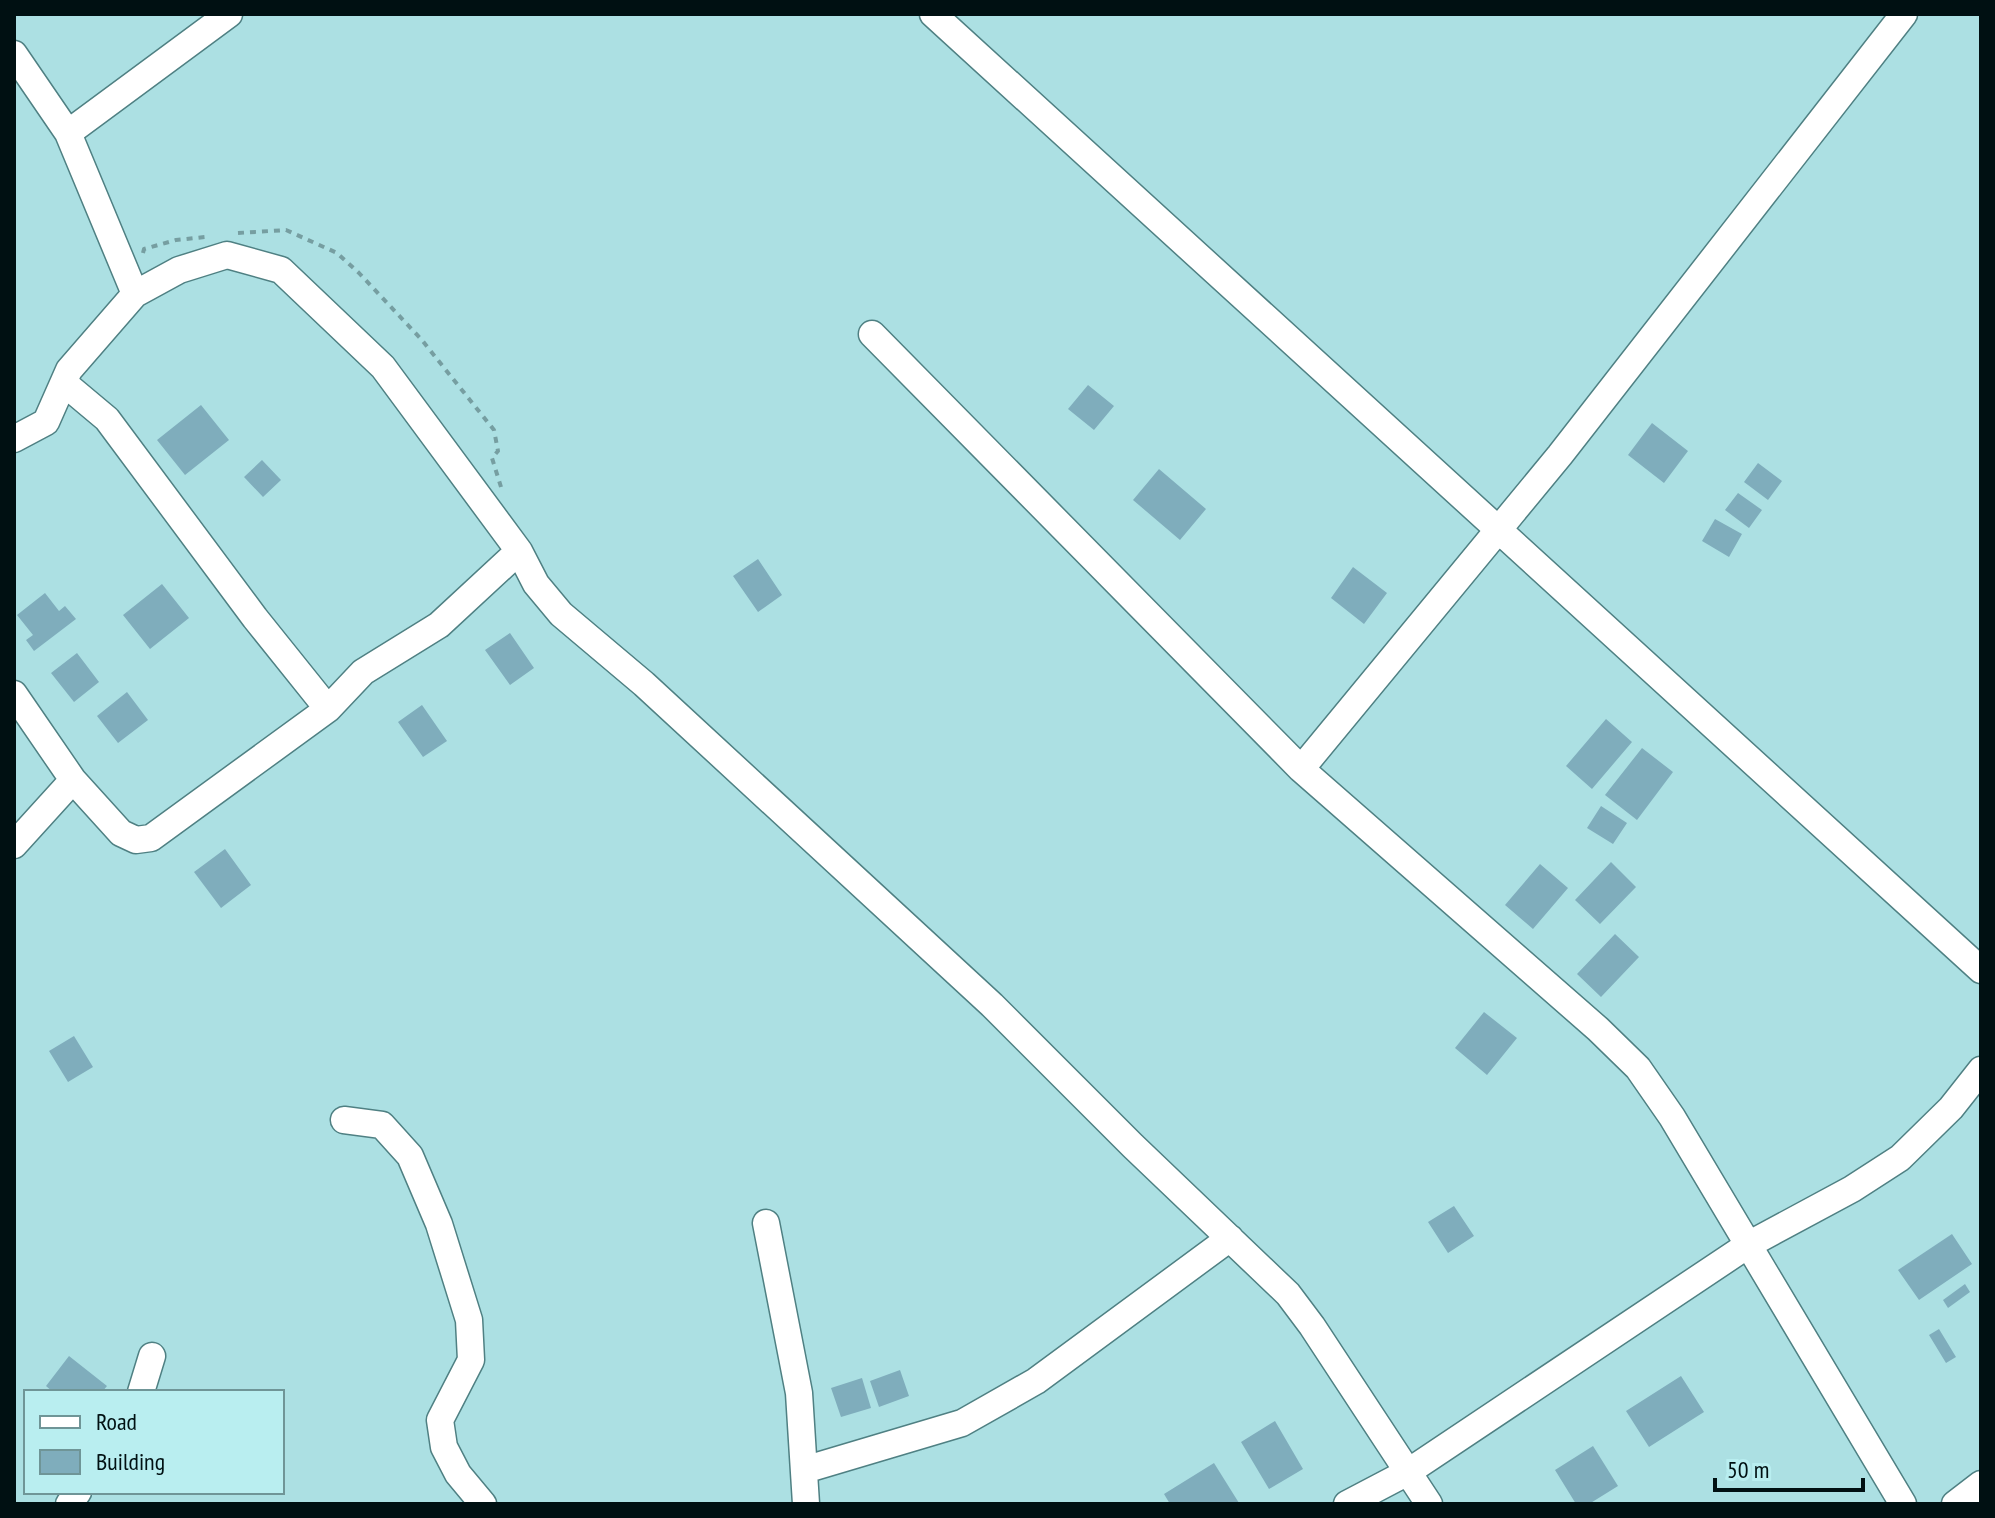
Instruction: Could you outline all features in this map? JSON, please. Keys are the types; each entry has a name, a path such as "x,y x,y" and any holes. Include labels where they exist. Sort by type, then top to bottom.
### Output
{"street":[{"path":"68,133 229,14"},
{"path":"933,14 1981,970"},
{"path":"1301,769 1560,455 1904,14"},
{"path":"14,54 68,133 135,294"},
{"path":"14,439 46,422 69,370 135,294 179,270 227,255 281,270 383,367 519,551 536,584 561,614 644,684 992,1005 1296,1305 1429,1504"},
{"path":"872,334 1301,769 1598,1029 1638,1068 1672,1117 1903,1504"},
{"path":"64,383 107,419 255,618 328,709"},
{"path":"14,694 73,780 121,833 136,840 151,838 328,709 363,672 439,625 519,551"},
{"path":"14,845 73,780"},
{"path":"1347,1504 1408,1472 1748,1245 1852,1189 1900,1158 1951,1108 1981,1070"},
{"path":"344,1120 382,1125 410,1156 439,1224 469,1320 471,1360 440,1420 444,1447 458,1474 483,1504"},
{"path":"766,1223 799,1393 806,1504"},
{"path":"804,1470 962,1423 1036,1381 1230,1238"},
{"path":"142,1390 152,1356"},
{"path":"1955,1504 1981,1484"}],"building":[{"path":"1088,385 1114,406 1094,430 1068,409"},
{"path":"201,405 229,440 185,475 157,440"},
{"path":"1652,423 1688,451 1664,483 1628,455"},
{"path":"262,460 281,480 263,497 244,477"},
{"path":"1758,463 1782,481 1768,500 1744,482"},
{"path":"1159,469 1206,509 1180,540 1133,500"},
{"path":"1738,493 1762,510 1749,528 1725,510"},
{"path":"1715,519 1742,534 1729,557 1702,541"},
{"path":"758,559 782,595 758,612 733,576"},
{"path":"1353,567 1387,593 1364,624 1331,598"},
{"path":"162,584 189,618 150,649 123,615"},
{"path":"45,593 59,611 65,606 76,619 34,651 26,640 33,635 17,615"},
{"path":"510,633 534,668 510,685 485,650"},
{"path":"77,653 99,682 74,702 51,673"},
{"path":"127,692 148,720 118,743 97,716"},
{"path":"422,705 447,741 423,757 398,722"},
{"path":"1606,719 1632,742 1592,789 1566,766"},
{"path":"1642,748 1673,772 1637,820 1605,795"},
{"path":"1601,806 1627,823 1613,844 1587,828"},
{"path":"225,849 251,885 221,908 194,872"},
{"path":"1611,862 1636,887 1600,924 1575,900"},
{"path":"1540,864 1568,888 1533,929 1505,905"},
{"path":"1615,934 1639,957 1601,997 1577,974"},
{"path":"1484,1012 1517,1038 1487,1075 1455,1048"},
{"path":"74,1036 93,1067 68,1082 49,1051"},
{"path":"1454,1206 1474,1236 1448,1253 1428,1222"},
{"path":"1952,1234 1972,1264 1919,1300 1898,1270"},
{"path":"1965,1284 1970,1292 1948,1308 1943,1300"},
{"path":"1939,1329 1956,1357 1946,1363 1929,1335"},
{"path":"69,1356 107,1386 104,1390 51,1390 46,1386"},
{"path":"900,1370 909,1396 879,1407 870,1381"},
{"path":"1681,1376 1704,1412 1649,1447 1626,1411"},
{"path":"862,1378 871,1408 841,1417 831,1388"},
{"path":"1275,1421 1303,1469 1269,1489 1241,1442"},
{"path":"1593,1446 1618,1486 1589,1504 1576,1504 1555,1470"},
{"path":"1214,1463 1239,1503 1170,1504 1164,1494"}]}
